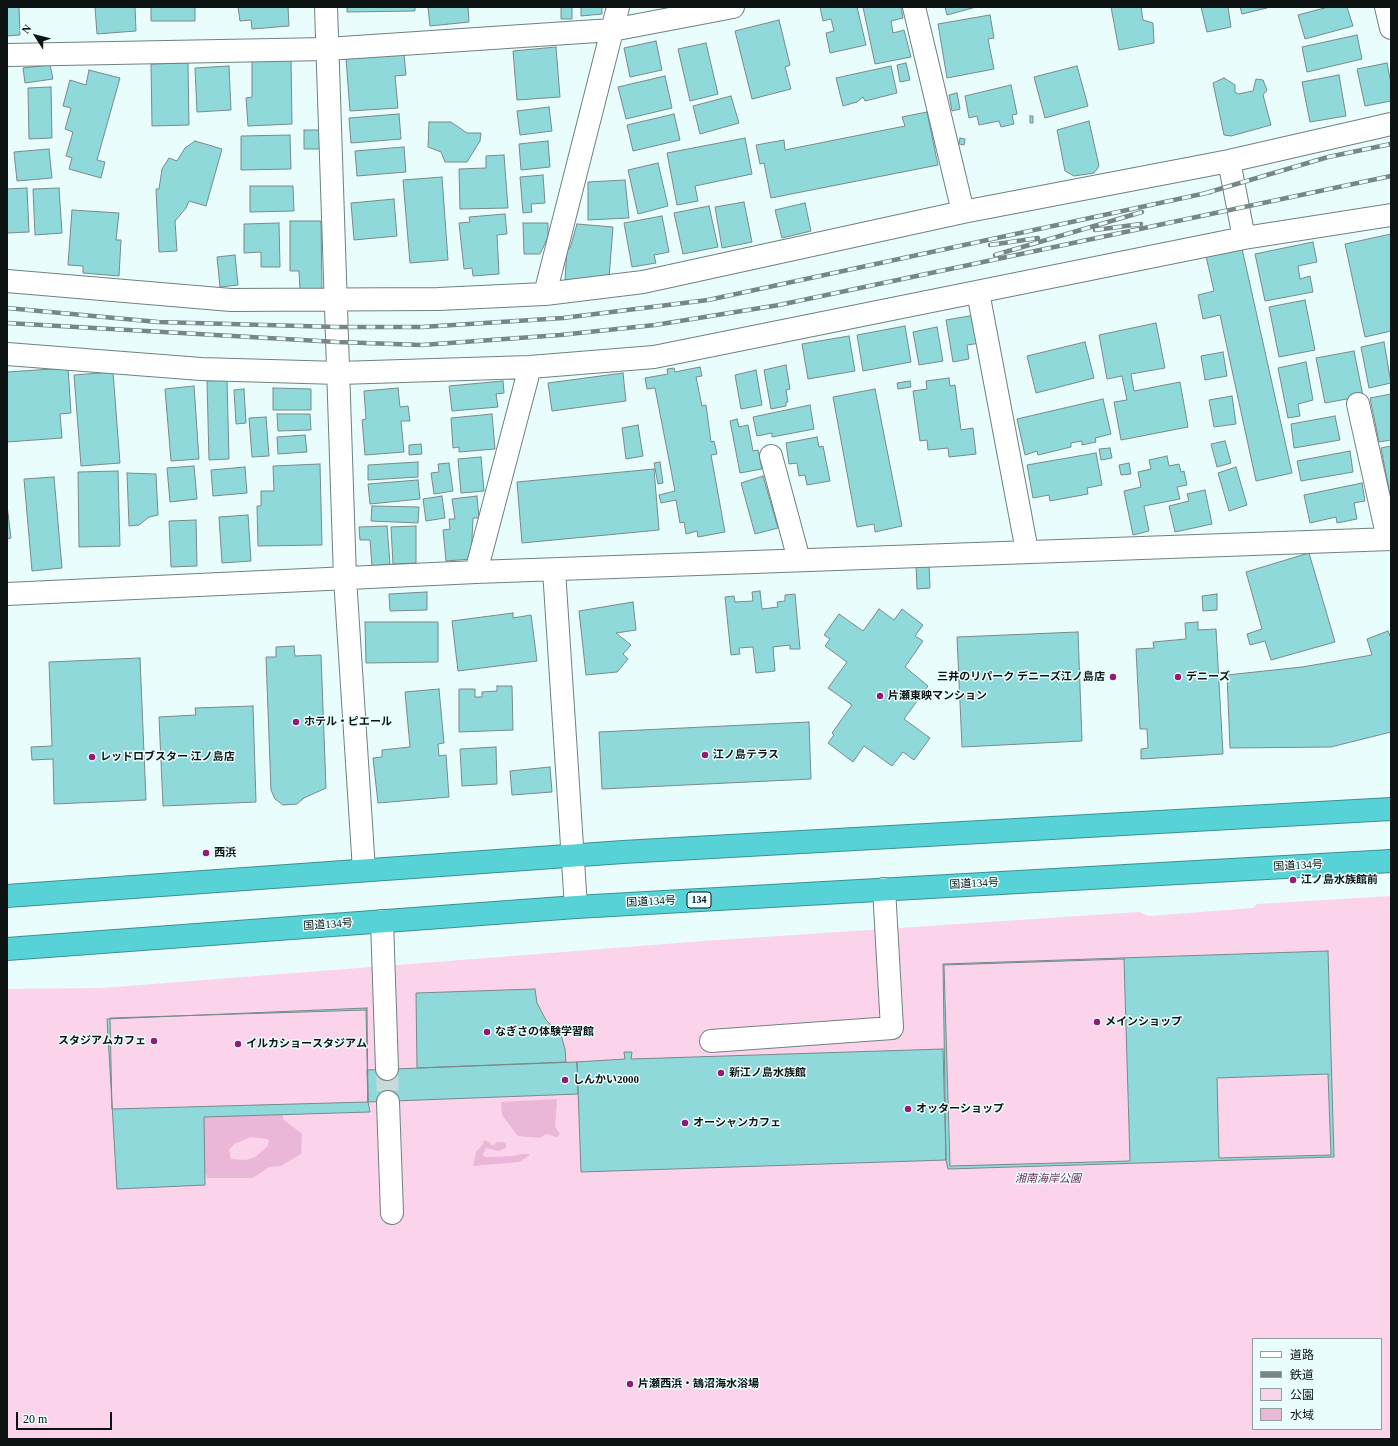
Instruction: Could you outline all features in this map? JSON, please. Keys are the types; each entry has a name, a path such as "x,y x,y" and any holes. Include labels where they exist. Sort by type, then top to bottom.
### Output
{"highway":[{"path":"7,896 572,855 1391,809"},
{"name":"国道134号","path":"7,949 576,907 1391,861"}],"street":[{"path":"326,7 345,578 364,870"},
{"path":"546,294 618,7"},
{"path":"7,55 327,48 612,30 733,7"},
{"path":"914,7 963,212"},
{"path":"1386,7 1391,28"},
{"path":"7,281 231,300 438,299 546,294 643,282 963,212 1229,161 1391,124"},
{"path":"1229,161 1244,238"},
{"path":"7,354 201,369 339,373 530,367 654,357 1244,238 1391,216"},
{"path":"978,292 1027,551"},
{"path":"476,572 530,367"},
{"path":"7,594 476,572 1389,539 1358,404"},
{"path":"771,456 799,560"},
{"path":"554,570 576,907"},
{"path":"711,1040 892,1028 884,889"},
{"path":"382,921 387,1069"},
{"path":"388,1102 392,1213"}],"green space":[{"name":"湘南海岸公園","path":"1391,896 1391,1439 7,1439 7,989 102,988 704,941 1139,912 1149,916 1253,908 1257,904"}],"water":[{"path":"557,1099 555,1127 560,1134 557,1137 546,1134 540,1138 518,1136 502,1115 501,1102"},
{"path":"207,1110 283,1110 283,1119 302,1134 301,1154 281,1166 269,1167 253,1178 208,1178 204,1172 201,1122","holes":["251,1137 267,1139 269,1141 267,1147 255,1157 246,1160 231,1159 229,1150 234,1144"]},
{"path":"484,1140 489,1142 491,1145 494,1145 497,1142 503,1142 506,1144 506,1148 499,1151 486,1148 483,1155 485,1157 513,1156 522,1154 529,1154 529,1156 519,1162 473,1166 476,1152 483,1144"}],"building":[{"path":"7,7 19,7 20,35 7,36"},
{"path":"95,7 135,7 136,31 97,34"},
{"path":"151,7 195,7 195,21 151,21"},
{"path":"238,7 288,7 289,26 252,29 251,20 240,21"},
{"path":"347,7 415,7 415,11 347,12"},
{"path":"428,7 468,7 469,22 430,26"},
{"path":"561,7 572,7 572,19 561,19"},
{"path":"581,7 602,7 602,14 581,16"},
{"path":"820,7 857,7 866,45 830,53 826,33 834,31 831,19 823,21"},
{"path":"863,7 901,7 903,18 891,21 893,33 904,30 911,57 875,64"},
{"path":"945,7 976,7 947,15"},
{"path":"1111,7 1141,7 1143,20 1153,23 1154,43 1119,50"},
{"path":"1201,7 1228,7 1231,27 1207,32"},
{"path":"1240,7 1267,8 1242,14"},
{"path":"1328,7 1347,7 1353,26 1305,39 1298,15"},
{"path":"990,15 994,38 988,39 994,69 947,78 938,24"},
{"path":"779,20 790,65 785,67 791,89 752,99 735,31"},
{"path":"1357,35 1362,59 1307,72 1302,47"},
{"path":"656,41 662,70 630,77 624,48"},
{"path":"706,43 718,94 690,101 678,49"},
{"path":"556,47 560,97 517,100 513,51"},
{"path":"404,54 406,75 395,76 398,108 350,111 346,59"},
{"path":"291,60 292,124 248,126 246,98 252,97 252,61"},
{"path":"188,63 189,125 152,126 151,64"},
{"path":"906,63 910,80 900,82 897,65"},
{"path":"1387,63 1391,83 1391,101 1365,106 1357,69"},
{"path":"50,65 53,79 25,83 23,68"},
{"path":"229,66 231,110 197,112 195,68"},
{"path":"891,66 897,93 865,101 863,97 857,102 843,106 836,78"},
{"path":"1077,66 1088,106 1045,118 1034,77"},
{"path":"89,70 120,78 97,160 105,162 101,178 69,169 72,158 66,156 73,132 65,129 71,108 63,106 70,80 86,85"},
{"path":"1339,75 1346,116 1310,122 1302,82"},
{"path":"665,76 672,108 626,119 618,87"},
{"path":"1224,78 1235,85 1235,92 1238,94 1253,91 1256,79 1263,80 1267,90 1263,95 1271,125 1231,136 1224,135 1213,83"},
{"path":"1011,85 1017,114 1012,115 1014,124 1001,127 999,121 979,125 977,116 969,118 965,96"},
{"path":"51,87 52,138 29,139 28,88"},
{"path":"957,93 960,109 952,111 949,95"},
{"path":"731,96 739,123 700,134 693,106"},
{"path":"549,107 552,131 520,135 517,111"},
{"path":"927,112 938,165 771,198 764,163 760,164 756,145 784,140 785,150 905,126 902,117"},
{"path":"399,114 401,139 351,143 349,118"},
{"path":"674,114 680,140 633,151 627,125"},
{"path":"1030,116 1033,116 1033,123 1030,123"},
{"path":"1089,121 1099,166 1094,173 1074,176 1065,171 1057,130"},
{"path":"429,122 451,122 467,133 481,133 480,141 467,162 445,162 441,152 428,147"},
{"path":"304,130 320,130 321,149 304,149"},
{"path":"290,135 291,169 241,170 241,136"},
{"path":"745,138 752,174 695,186 698,201 677,205 667,153"},
{"path":"960,138 965,139 964,145 959,144"},
{"path":"195,141 222,149 206,206 189,201 186,208 175,221 177,251 159,252 156,189 159,189 162,169 169,158 177,161 185,148"},
{"path":"548,141 550,167 521,170 519,144"},
{"path":"404,147 406,172 357,176 355,151"},
{"path":"49,149 52,178 17,181 14,152"},
{"path":"504,155 508,208 460,209 459,169 486,168 486,156"},
{"path":"658,163 668,206 638,214 628,170"},
{"path":"543,175 545,203 531,204 532,212 523,213 520,177"},
{"path":"442,177 448,260 410,263 403,180"},
{"path":"625,180 629,218 588,220 588,182"},
{"path":"250,186 293,186 294,211 250,212"},
{"path":"27,188 29,232 7,233 7,189"},
{"path":"59,188 62,233 35,235 33,189"},
{"path":"394,199 397,236 354,240 351,203"},
{"path":"744,202 752,242 722,248 715,207"},
{"path":"805,203 811,231 782,238 775,210"},
{"path":"709,206 718,247 683,254 674,213"},
{"path":"72,210 119,213 116,240 121,240 119,276 83,273 83,266 68,265"},
{"path":"505,214 507,234 497,235 499,274 473,276 472,268 464,269 459,223 470,222 469,217"},
{"path":"662,216 669,252 654,255 656,263 632,267 624,223"},
{"path":"290,221 321,221 322,291 300,291 299,271 290,271"},
{"path":"279,223 280,267 261,267 261,252 244,253 244,224"},
{"path":"523,223 548,223 548,237 540,254 524,254"},
{"path":"577,224 613,227 609,278 588,282 565,280 567,248 570,248"},
{"path":"1391,234 1391,331 1365,337 1345,244"},
{"path":"1313,242 1317,262 1298,266 1300,279 1310,276 1313,292 1265,301 1255,254"},
{"path":"1241,244 1292,473 1256,481 1220,315 1203,319 1198,295 1214,291 1205,252"},
{"path":"235,255 238,285 220,287 217,257"},
{"path":"1305,300 1315,350 1279,357 1269,307"},
{"path":"975,315 981,343 967,345 969,359 953,362 946,320"},
{"path":"1156,323 1165,368 1131,374 1134,391 1180,382 1188,427 1121,440 1114,402 1127,400 1122,376 1107,379 1099,335"},
{"path":"905,326 911,362 863,371 857,335"},
{"path":"937,327 943,361 919,365 913,332"},
{"path":"849,336 855,371 808,379 802,344"},
{"path":"1085,342 1094,378 1036,393 1027,356"},
{"path":"1384,342 1391,383 1369,388 1361,347"},
{"path":"1354,351 1363,396 1325,403 1316,358"},
{"path":"1223,352 1227,376 1205,380 1201,356"},
{"path":"1306,362 1313,400 1298,404 1300,416 1288,418 1278,368"},
{"path":"786,365 790,389 786,390 788,402 786,402 786,406 771,409 764,370"},
{"path":"700,367 702,376 696,377 702,406 706,405 711,442 714,441 717,454 711,455 725,532 698,537 697,531 686,534 684,522 680,523 676,500 661,503 659,495 675,491 655,388 647,389 645,378 668,374 667,369 674,368 675,372"},
{"path":"68,368 71,413 60,414 62,438 7,442 7,372"},
{"path":"756,370 762,405 741,409 735,375"},
{"path":"113,372 120,463 81,466 74,375"},
{"path":"623,373 626,401 552,411 548,383"},
{"path":"949,378 950,386 955,385 961,430 973,428 976,454 949,457 948,448 928,450 927,440 920,441 913,391 927,389 926,381"},
{"path":"227,380 229,459 209,460 207,381"},
{"path":"503,381 504,393 496,394 498,407 452,411 449,386"},
{"path":"910,381 911,387 898,389 897,383"},
{"path":"194,386 199,459 171,461 165,389"},
{"path":"273,388 311,389 311,410 273,410"},
{"path":"398,388 400,407 408,406 410,421 401,421 404,452 365,455 362,420 366,419 364,391"},
{"path":"244,389 246,423 236,424 234,390"},
{"path":"875,389 902,526 875,532 874,524 857,527 833,397"},
{"path":"1391,394 1391,440 1379,442 1370,398"},
{"path":"1232,396 1236,424 1214,427 1209,400"},
{"path":"1103,399 1111,434 1095,438 1096,442 1082,445 1082,441 1071,443 1071,447 1038,455 1037,451 1025,455 1017,419"},
{"path":"810,405 814,429 772,437 772,433 757,436 753,417"},
{"path":"277,414 310,414 311,430 278,431"},
{"path":"492,414 495,449 459,452 459,447 453,448 451,418"},
{"path":"1335,416 1340,440 1294,448 1291,424"},
{"path":"266,417 269,456 252,457 249,418"},
{"path":"737,419 739,427 748,425 753,451 758,450 762,469 740,473 730,421"},
{"path":"638,425 643,456 626,459 622,428"},
{"path":"305,435 307,452 278,454 277,437"},
{"path":"817,437 819,447 823,446 830,481 807,485 805,475 799,476 797,463 789,464 786,443"},
{"path":"1225,441 1231,463 1217,467 1211,444"},
{"path":"421,444 422,454 409,455 409,445"},
{"path":"1391,446 1391,500 1381,448"},
{"path":"1110,448 1112,458 1101,460 1099,449"},
{"path":"1350,451 1353,472 1301,481 1297,461"},
{"path":"1096,453 1102,485 1087,488 1088,494 1050,501 1049,495 1033,498 1027,465"},
{"path":"1167,456 1169,466 1179,464 1181,472 1184,471 1187,485 1177,487 1180,499 1144,506 1149,531 1133,535 1124,491 1141,487 1138,472 1151,469 1149,460"},
{"path":"481,457 484,491 461,493 458,459"},
{"path":"418,462 418,477 368,480 368,465"},
{"path":"660,462 663,483 658,484 654,463"},
{"path":"449,463 453,491 434,494 431,473 439,472 438,464"},
{"path":"1129,463 1131,474 1121,475 1119,465"},
{"path":"320,464 322,545 258,546 257,506 261,506 261,491 274,491 273,466"},
{"path":"194,466 197,499 170,502 167,468"},
{"path":"245,467 247,493 213,496 211,470"},
{"path":"1236,467 1247,505 1229,511 1218,473"},
{"path":"654,469 659,530 522,543 517,482"},
{"path":"118,471 120,546 79,547 78,472"},
{"path":"127,473 156,474 158,515 149,517 139,525 129,526"},
{"path":"763,476 778,528 755,534 741,483"},
{"path":"54,477 62,568 32,571 24,479"},
{"path":"418,480 420,499 370,504 368,484"},
{"path":"1362,483 1365,501 1354,503 1357,519 1337,523 1336,517 1310,523 1304,495"},
{"path":"1205,490 1212,524 1175,532 1169,506 1189,501 1187,494"},
{"path":"442,496 445,518 426,521 423,499"},
{"path":"477,496 479,518 473,518 471,559 446,561 443,530 450,529 449,519 455,519 452,499"},
{"path":"7,505 11,538 7,539"},
{"path":"372,506 419,507 418,523 371,521"},
{"path":"248,515 251,561 222,563 219,517"},
{"path":"196,520 197,566 171,567 169,521"},
{"path":"387,526 390,564 372,566 370,540 360,540 359,527"},
{"path":"416,526 416,563 393,564 391,527"},
{"path":"1309,553 1335,642 1271,660 1265,641 1250,645 1247,634 1262,629 1246,572"},
{"path":"929,564 930,588 917,589 916,565"},
{"path":"760,591 762,609 778,607 777,602 785,601 785,595 795,594 800,649 790,649 790,645 773,647 775,671 756,673 753,647 739,648 740,654 731,655 725,597 734,596 735,602 753,601 752,592"},
{"path":"427,592 427,610 390,611 389,594"},
{"path":"1217,594 1217,610 1203,611 1202,596"},
{"path":"633,602 636,630 616,633 631,645 623,654 628,659 617,672 586,675 579,611"},
{"name":"片瀬東映マンション","path":"879,609 894,620 902,609 923,625 915,636 923,641 905,667 928,686 904,719 930,738 914,760 903,752 892,766 864,746 853,762 828,743 834,735 832,733 852,705 828,688 847,662 825,646 830,639 824,635 839,614 863,631"},
{"path":"513,613 513,618 531,615 537,661 458,671 452,621"},
{"path":"365,622 438,622 438,662 366,663"},
{"name":"デニーズ","path":"1198,622 1198,630 1216,629 1223,754 1141,759 1141,749 1148,748 1147,729 1140,729 1136,649 1154,648 1153,642 1186,639 1185,623"},
{"path":"1388,631 1391,638 1391,732 1331,747 1230,748 1227,675 1302,667 1372,655 1367,639"},
{"path":"1078,632 1082,741 962,747 957,637"},
{"name":"ホテル・ピエール","path":"294,646 295,656 321,655 326,788 304,798 297,804 283,805 275,799 271,790 266,657 276,657 276,647"},
{"path":"140,658 146,800 54,804 53,759 32,760 31,747 52,746 49,662"},
{"path":"497,686 512,686 513,730 459,732 459,689 475,689 475,697 482,697 482,692 497,691"},
{"path":"439,689 444,743 438,744 439,756 446,755 449,797 378,803 373,758 382,757 382,750 410,747 405,692"},
{"path":"253,706 256,802 163,806 159,717 196,715 195,708"},
{"name":"江ノ島テラス","path":"809,722 811,779 602,789 599,732"},
{"path":"496,747 497,784 462,786 460,749"},
{"path":"550,767 552,792 512,795 510,771"},
{"path":"1328,951 1334,1157 948,1169 946,1160 943,964"},
{"path":"1124,959 1130,1161 950,1166 944,965"},
{"name":"なぎさの体験学習館","path":"535,989 537,1003 546,1020 561,1035 565,1049 566,1062 417,1068 416,993"},
{"name":"イルカショースタジアム","path":"367,1008 368,1102 370,1112 204,1117 205,1185 117,1189 107,1019"},
{"name":"イルカショースタジアム","path":"366,1010 368,1102 112,1109 110,1018"},
{"path":"943,1049 946,1160 581,1172 577,1062 625,1059 624,1052 632,1052 631,1059"},
{"path":"577,1062 578,1094 368,1102 367,1070"},
{"path":"1328,1074 1331,1155 1219,1158 1217,1078"}],"tunnel":[{"path":"387,1069 388,1102"}],"railway":[{"path":"1206,193 1328,157 1391,144"},
{"path":"7,323 337,342 422,345 560,335 655,325 779,305 1391,176"},
{"path":"7,308 158,322 337,327 422,327 563,318 708,300 1211,192"},
{"path":"995,255 1142,212"},
{"path":"1095,230 1141,224"},
{"path":"990,245 1038,238"}],"place":[{"name":"三井のリパーク デニーズ江ノ島店","path":"1113,677"},
{"name":"デニーズ","path":"1178,677"},
{"name":"片瀬東映マンション","path":"880,696"},
{"name":"ホテル・ピエール","path":"296,722"},
{"name":"江ノ島テラス","path":"705,755"},
{"name":"レッドロブスター 江ノ島店","path":"92,757"},
{"name":"西浜","path":"206,853"},
{"name":"江ノ島水族館前","path":"1293,880"},
{"name":"メインショップ","path":"1097,1022"},
{"name":"なぎさの体験学習館","path":"487,1032"},
{"name":"スタジアムカフェ","path":"154,1041"},
{"name":"イルカショースタジアム","path":"238,1044"},
{"name":"新江ノ島水族館","path":"721,1073"},
{"name":"しんかい2000","path":"565,1080"},
{"name":"オッターショップ","path":"908,1109"},
{"name":"オーシャンカフェ","path":"685,1123"},
{"name":"片瀬西浜・鵠沼海水浴場","path":"630,1384"}]}
